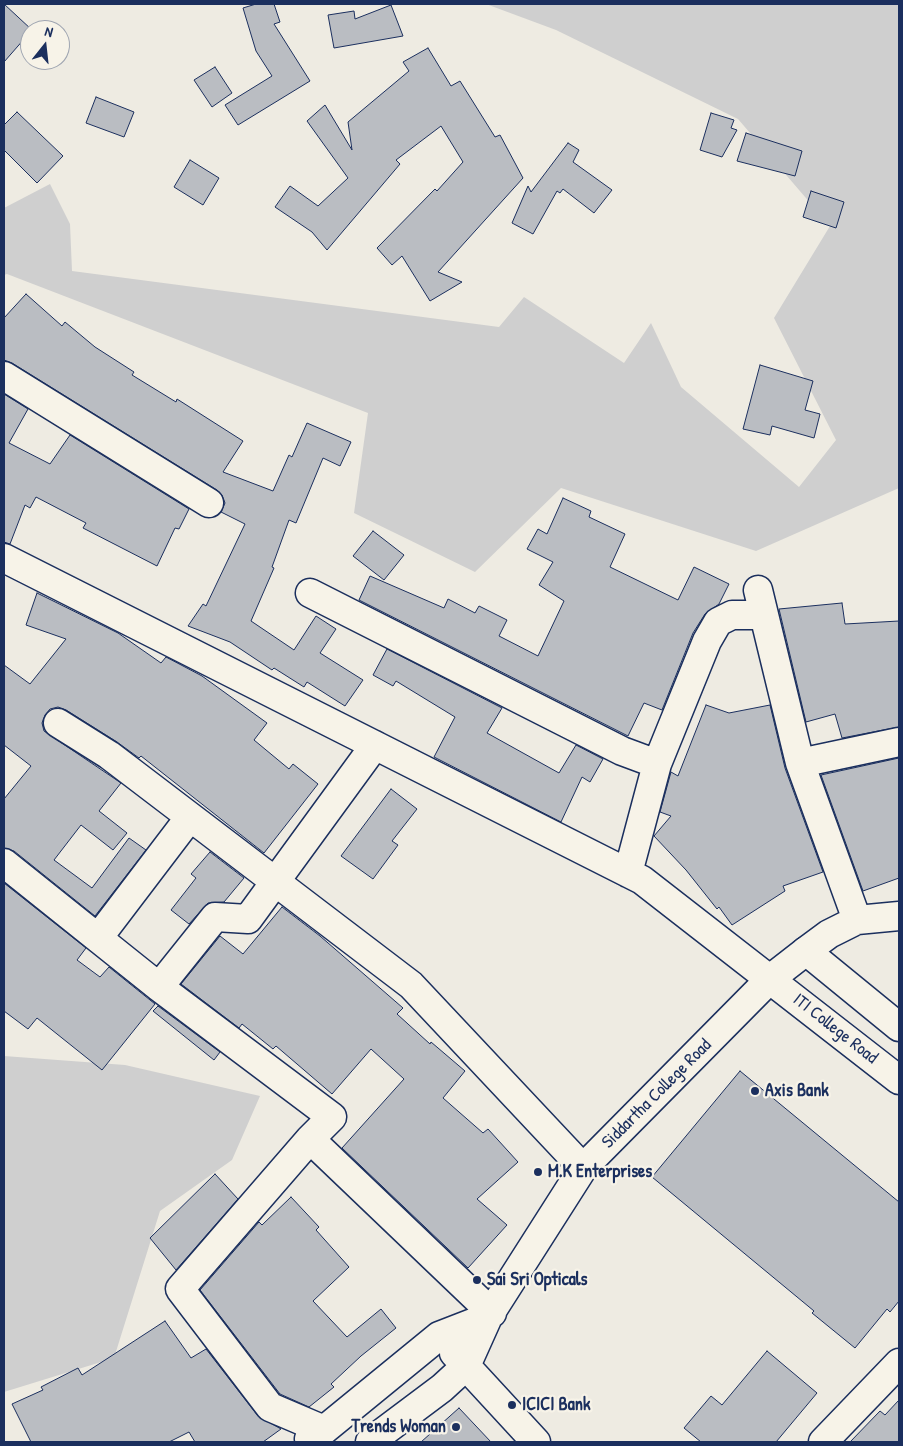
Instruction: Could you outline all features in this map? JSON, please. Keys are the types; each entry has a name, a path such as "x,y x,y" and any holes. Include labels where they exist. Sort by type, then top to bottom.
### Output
{"street":[{"path":"4,376 209,503"},
{"name":"ITI College Road","path":"4,558 642,880 899,1080"},
{"path":"310,594 622,751 657,764"},
{"path":"628,872 657,764 706,641 718,622 761,603 800,763 857,920 899,916"},
{"path":"58,723 109,755 411,986 583,1168"},
{"path":"800,763 899,742"},
{"path":"160,987 215,917 248,919 375,745"},
{"path":"98,938 190,817"},
{"path":"4,863 160,987 332,1118 310,1138 180,1289 270,1407 314,1436 439,1336 490,1315 310,1138"},
{"name":"Siddartha College Road","path":"370,1442 442,1388 466,1366 490,1315 583,1168 770,979 829,934 857,920"},
{"path":"806,951 899,1028"},
{"path":"439,1336 536,1442"},
{"path":"822,1442 899,1363"}],"shaded area":[{"path":"486,4 899,4 899,488 756,551 561,488 475,572 354,513 368,413 7,274 4,275 4,208 50,184 70,224 72,271 499,327 524,297 624,363 651,323 681,387 799,487 836,440 774,318 830,226 738,119 556,30"},
{"path":"4,1056 125,1065 260,1096 232,1160 160,1211 114,1358 4,1392"}],"building":[{"path":"4,4 21,20 20,44 4,62"},
{"path":"256,4 274,4 280,22 274,24 310,81 238,125 225,105 272,76 256,51 243,8"},
{"path":"391,5 403,36 334,48 328,15 354,11 355,19"},
{"path":"428,48 451,86 460,81 495,137 500,135 523,178 438,272 462,282 430,301 402,256 392,265 377,248 435,189 437,191 463,162 441,126 396,160 400,164 327,250 312,232 275,207 290,186 318,206 348,178 307,121 325,105 352,150 348,122 409,71 403,62"},
{"path":"215,67 232,93 212,107 194,80"},
{"path":"96,97 134,112 124,137 86,123"},
{"path":"17,112 63,156 37,183 4,150 4,125"},
{"path":"711,113 734,120 731,128 737,130 722,157 700,150"},
{"path":"746,133 802,151 795,176 737,161"},
{"path":"568,143 579,150 573,162 612,190 594,213 563,189 560,193 557,191 533,234 512,223 528,186 531,192"},
{"path":"190,160 219,178 203,205 174,187"},
{"path":"811,191 844,202 836,228 803,217"},
{"path":"26,294 62,326 65,322 95,347 134,372 132,375 176,402 177,399 243,441 223,472 273,491 289,455 292,457 307,423 351,442 340,466 323,458 296,523 289,520 272,567 274,568 251,621 294,650 316,616 336,629 320,653 363,680 345,706 307,682 304,687 274,668 272,670 230,642 188,626 203,604 206,606 245,524 221,512 225,503 222,495 217,490 12,363 4,360 4,318"},
{"path":"760,365 813,381 805,410 820,414 814,438 772,426 770,435 743,429"},
{"path":"4,394 28,409 9,443 50,464 70,435 189,509 179,529 175,528 157,566 83,528 86,523 36,497 30,508 25,505 10,544 4,542"},
{"path":"563,498 591,511 589,517 625,534 610,567 678,600 694,567 729,584 719,604 705,614 693,633 662,710 644,703 628,736 359,600 370,576 444,608 448,599 475,613 479,606 507,620 499,636 538,656 564,601 539,585 553,562 527,549 538,529 547,534"},
{"path":"373,531 404,555 384,580 353,556"},
{"path":"37,593 118,633 161,663 166,657 202,676 267,723 254,740 289,769 293,764 318,784 264,853 141,756 139,758 117,742 66,710 58,707 50,709 45,715 42,723 44,731 121,783 99,811 127,833 113,850 81,825 54,860 92,888 129,838 146,850 95,916 14,851 4,848 4,799 31,766 4,745 4,665 30,684 66,639 26,625"},
{"path":"842,603 845,624 899,621 899,727 842,738 835,714 806,722 779,609"},
{"path":"387,649 502,708 487,733 559,773 576,745 603,759 590,782 582,777 561,822 434,757 455,717 396,681 393,686 373,675"},
{"path":"706,705 729,713 770,705 785,768 823,872 783,886 785,891 732,925 719,907 717,909 686,870 654,836 671,816 660,812 671,772 678,776"},
{"path":"899,758 899,878 863,891 821,775"},
{"path":"391,789 417,809 392,841 398,845 373,879 341,856"},
{"path":"210,852 244,878 224,902 208,903 189,924 171,910 196,878 191,874"},
{"path":"4,883 86,948 77,960 100,977 109,967 155,1004 102,1070 37,1018 28,1029 4,1011"},
{"path":"282,907 320,936 403,1008 397,1014 430,1044 431,1042 465,1071 443,1098 483,1133 488,1129 518,1162 477,1199 507,1225 468,1268 342,1148 404,1079 371,1049 332,1094 276,1046 273,1049 242,1024 239,1028 181,984 220,936 243,954"},
{"path":"158,1006 220,1052 214,1060 153,1011"},
{"path":"740,1071 899,1202 899,1301 890,1312 887,1309 855,1348 812,1313 814,1311 652,1177"},
{"path":"215,1174 238,1199 176,1270 150,1238"},
{"path":"291,1197 319,1227 316,1230 349,1267 313,1301 347,1337 381,1309 396,1328 361,1356 331,1384 334,1387 309,1407 280,1394 200,1290 259,1222 262,1225"},
{"path":"165,1321 191,1358 206,1349 258,1416 281,1429 263,1442 195,1442 189,1432 169,1442 31,1442 12,1404 43,1390 41,1387 78,1368 82,1375"},
{"path":"767,1351 817,1393 776,1442 701,1442 684,1428 711,1396 722,1405"},
{"path":"899,1400 899,1442 850,1442 880,1411 885,1415"},
{"path":"459,1408 491,1442 421,1442"}],"place":[{"name":"Axis Bank","path":"755,1091"},
{"name":"M.K Enterprises","path":"538,1172"},
{"name":"Sai Sri Opticals","path":"477,1280"},
{"name":"ICICI Bank","path":"512,1405"},
{"name":"Trends Woman","path":"456,1427"}]}
